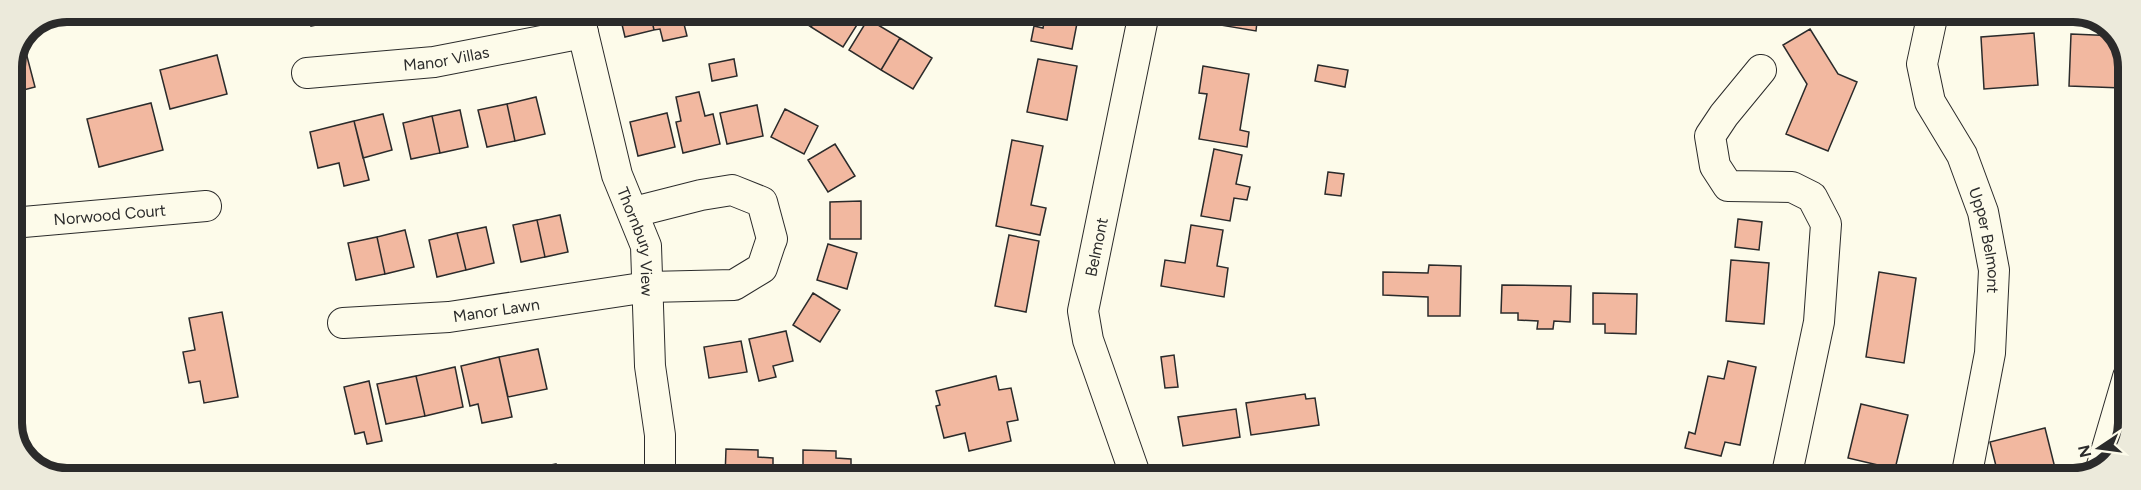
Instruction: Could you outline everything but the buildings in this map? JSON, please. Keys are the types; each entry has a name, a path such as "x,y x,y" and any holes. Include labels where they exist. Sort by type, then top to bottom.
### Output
{"street":[{"name":"Manor Villas","path":"307,73 434,62 580,22"},
{"name":"Thornbury View","path":"580,22 617,175 646,246 650,366 660,435 660,468"},
{"name":"Belmont","path":"1133,468 1088,340 1083,311 1142,22"},
{"name":"Upper Belmont","path":"1931,22 1922,64 1930,102 1962,155 1983,212 1994,270 1990,353 1968,468"},
{"path":"1761,70 1710,136 1715,166 1728,186 1792,187 1812,197 1826,224 1819,322 1788,468"},
{"name":"Manor Lawn","path":"343,323 449,317 648,287 734,285 762,268 772,239 762,202 732,190 701,195 634,212"},
{"name":"Norwood Court","path":"22,222 206,206"},
{"path":"2106,454 2118,410"}]}
